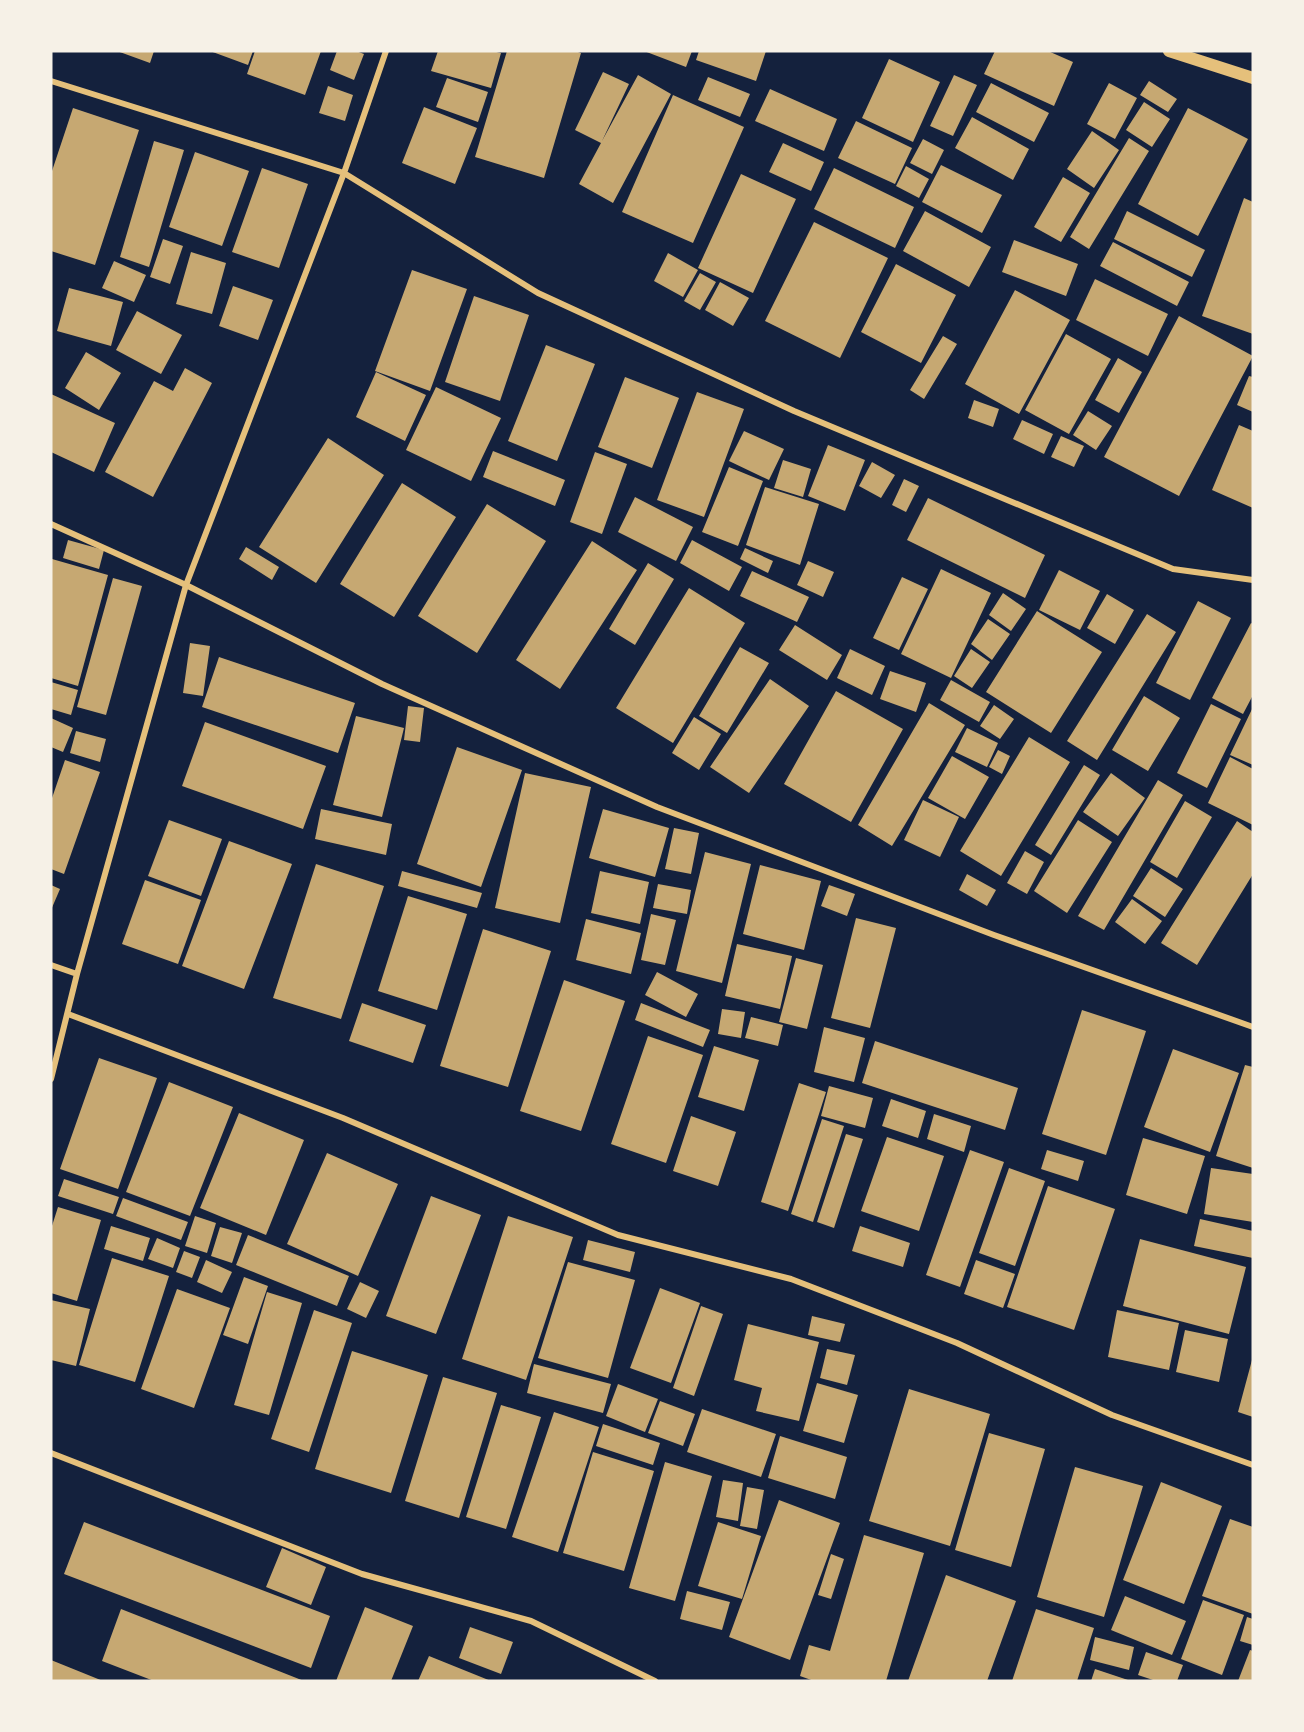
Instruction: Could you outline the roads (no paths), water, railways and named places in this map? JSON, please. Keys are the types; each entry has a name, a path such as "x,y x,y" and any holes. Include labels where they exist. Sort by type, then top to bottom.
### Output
{"main road":[{"path":"1169,51 1253,78"}],"street":[{"path":"51,1079 77,974 186,585 344,173 386,51"},
{"path":"51,81 344,173 538,293 794,411 1173,569 1253,580"},
{"path":"51,524 186,585 382,684 657,807 994,935 1253,1027"},
{"path":"51,965 77,974"},
{"path":"68,1014 343,1118 618,1235 791,1279 957,1343 1112,1415 1253,1466"},
{"path":"51,1453 362,1574 531,1621 655,1681"}]}
